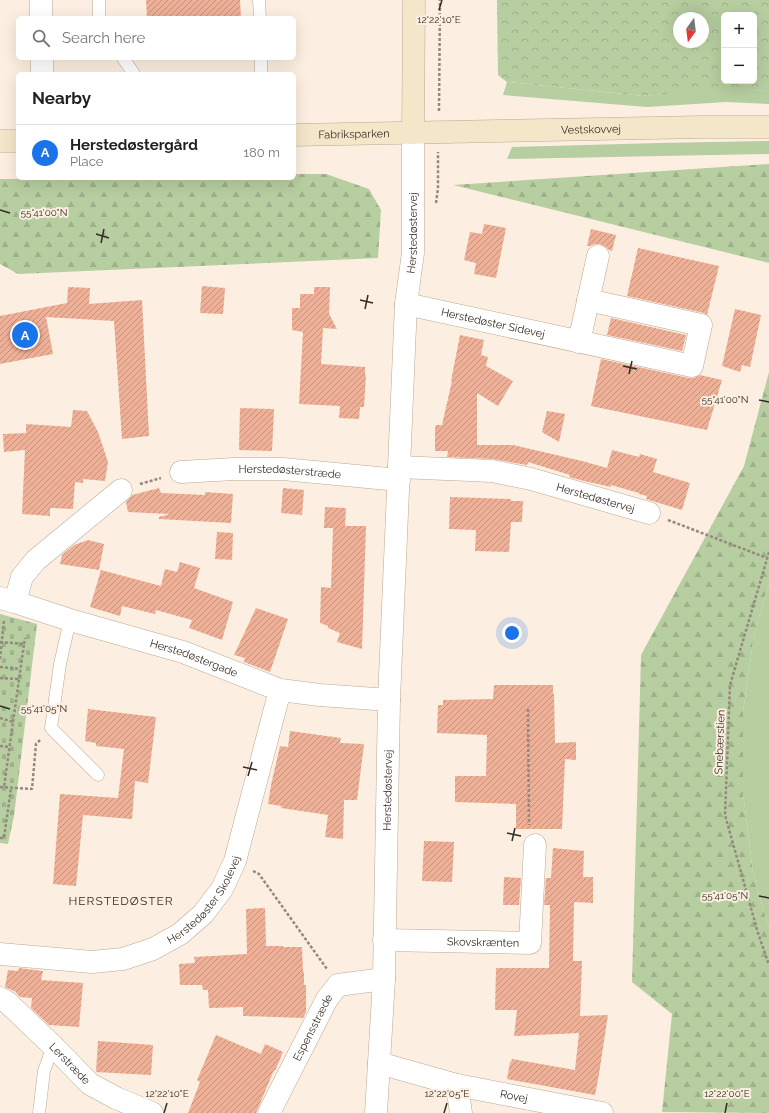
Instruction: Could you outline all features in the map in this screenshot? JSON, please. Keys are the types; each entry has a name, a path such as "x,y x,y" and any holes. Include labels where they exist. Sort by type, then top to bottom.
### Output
{"street":[{"path":"41,0 41,16"},
{"name":"Herstedøstervej","path":"376,1113 384,979 390,700 406,304 413,252 414,0"},
{"path":"42,60 42,72"},
{"name":"Vestskovvej","path":"413,133 686,127 769,127"},
{"name":"Fabriksparken","path":"296,135 413,133"},
{"path":"0,141 16,141"},
{"path":"579,342 598,256"},
{"name":"Herstedøster Sidevej","path":"406,304 692,366 701,325 588,300"},
{"name":"Herstedøsterstræde","path":"181,472 234,469 283,469 399,473"},
{"name":"Herstedøstervej","path":"399,473 492,471 530,479 649,513"},
{"path":"5,606 22,577 36,560 121,490"},
{"name":"Herstedøstergade","path":"5,606 70,620 183,652 280,690 320,696 390,700"},
{"name":"Herstedøster Skolevej","path":"0,954 92,962 123,958 153,950 180,934 204,914 222,889 235,861 280,690"},
{"name":"Skovskrænten","path":"384,940 530,944 535,844"},
{"name":"Espensstræde","path":"269,1113 327,999 338,985 384,979"},
{"name":"Lerstræde","path":"0,998 7,1002 54,1046 90,1084 116,1098 152,1113"},
{"name":"Rovej","path":"379,1063 457,1085 602,1113"},
{"path":"457,1085 461,1113"}],"lane":[{"path":"99,0 100,16"},
{"path":"259,0 260,16"},
{"path":"124,60 133,72"},
{"path":"261,60 261,72"},
{"path":"70,620 60,664 51,728 98,775"},
{"path":"39,1113 44,1071 54,1046"}],"path":[{"path":"439,132 440,0"},
{"path":"121,490 181,472"},
{"path":"649,513 767,558"},
{"name":"Snebærstien","path":"769,552 730,685 726,816 758,933 769,965"},
{"path":"0,660 5,606"},
{"path":"4,787 25,638"},
{"path":"1,642 24,644"},
{"path":"0,667 20,669"},
{"path":"0,678 19,679"},
{"path":"528,709 530,840 535,844"},
{"path":"0,718 13,722"},
{"path":"0,788 32,789 36,744 51,728"},
{"path":"0,746 10,747"},
{"path":"0,838 4,838 11,788"},
{"path":"235,861 259,874 338,985"}],"green space":[{"path":"497,0 769,0 769,91 722,89 644,96 507,82 498,75"},
{"path":"507,82 644,96 722,88 769,91 769,104 726,102 647,107 503,95"},
{"path":"769,141 769,154 507,159 512,147"},
{"path":"769,164 769,263 453,185"},
{"path":"296,174 326,174 369,189 381,210 378,258 18,274 0,264 0,179 296,180"},
{"path":"769,372 769,583 754,634 743,713 743,793 753,873 769,929 769,1113 662,1112 672,1014 632,982 641,655 744,466"},
{"path":"769,583 769,929 753,873 743,793 743,713 754,634"},
{"path":"0,614 37,624 14,816 8,844 0,843"}],"building":[{"path":"146,0 240,0 241,16 147,16"},
{"path":"484,224 506,228 496,278 474,274 476,263 464,260 470,232 482,234"},
{"path":"591,229 616,235 612,251 600,244 587,246"},
{"path":"638,248 719,266 707,315 704,313 627,296"},
{"path":"202,286 225,288 223,314 200,313"},
{"path":"68,287 90,288 89,304 142,300 149,436 122,439 114,321 46,317 53,354 0,364 0,316 67,303"},
{"path":"314,287 330,287 329,314 337,329 323,328 321,364 365,367 364,407 360,407 359,419 339,418 340,406 299,404 303,332 292,330 292,308 300,308 300,294 314,294"},
{"path":"735,309 761,315 750,367 742,365 740,372 722,366"},
{"path":"611,318 686,335 682,351 607,335"},
{"path":"460,335 484,340 481,355 488,357 486,366 513,381 498,406 477,393 477,445 513,445 607,468 612,450 639,457 640,454 657,459 653,472 690,483 682,510 646,499 647,496 639,493 611,485 611,487 569,477 570,475 528,462 527,465 493,459 447,457 448,451 435,451 435,429 436,425 442,425"},
{"path":"601,359 689,378 695,378 700,375 722,380 707,430 591,406"},
{"path":"240,408 274,409 272,451 239,450"},
{"path":"73,410 87,411 98,432 108,462 105,481 83,479 83,483 75,482 73,509 50,508 50,516 22,514 25,450 4,452 3,434 26,433 26,424 71,427"},
{"path":"547,411 565,414 559,442 542,432"},
{"path":"159,488 161,493 205,495 205,492 233,494 231,523 159,519 159,517 170,514 128,512 126,502 132,495"},
{"path":"283,488 304,490 302,515 281,513"},
{"path":"450,497 511,499 511,501 523,501 522,522 511,522 509,552 475,551 476,530 449,529"},
{"path":"325,507 346,508 345,526 366,526 362,649 337,642 340,633 320,623 321,587 331,588 333,528 324,528"},
{"path":"217,532 233,533 232,560 215,559"},
{"path":"88,540 104,544 99,570 60,564 62,555 74,545"},
{"path":"180,562 200,568 194,588 233,602 222,640 189,628 192,620 156,610 155,614 122,606 120,616 90,607 101,570 161,586 165,569 177,572"},
{"path":"256,608 288,619 270,672 244,662 245,658 234,655"},
{"path":"494,685 553,685 555,743 576,742 576,760 565,759 562,829 516,829 516,804 455,802 455,776 486,776 487,735 437,733 438,705 443,705 443,700 493,699"},
{"path":"88,709 156,717 148,783 135,781 132,819 83,815 76,886 53,884 60,794 118,798 124,749 96,746 96,743 85,741"},
{"path":"290,731 341,738 340,743 364,744 357,800 344,800 343,839 325,837 328,815 281,808 282,806 268,804 280,746 288,747"},
{"path":"424,841 454,842 452,882 422,881"},
{"path":"553,848 584,851 583,877 593,877 593,903 574,902 573,961 582,961 580,1016 608,1015 595,1095 507,1079 510,1062 512,1059 575,1070 579,1033 514,1036 517,1010 495,1010 496,968 549,968 550,905 544,905 546,878 551,878"},
{"path":"504,877 521,878 519,905 503,905"},
{"path":"265,908 266,946 302,947 304,985 306,985 306,1012 303,1018 243,1016 243,1007 209,1008 208,990 203,990 202,985 180,985 179,964 195,963 194,957 247,954 246,909"},
{"path":"19,968 43,971 41,980 83,983 79,1027 49,1025 31,1008 32,998 20,997 16,992 5,987 8,970 18,971"},
{"path":"216,1035 261,1054 265,1044 283,1052 256,1113 188,1113 200,1082 197,1080"},
{"path":"98,1041 153,1045 151,1075 96,1072"}],"place":[{"name":"Herstedøstergård","path":"25,335"}],"district":[{"name":"HERSTEDØSTER","path":"121,901"}]}
